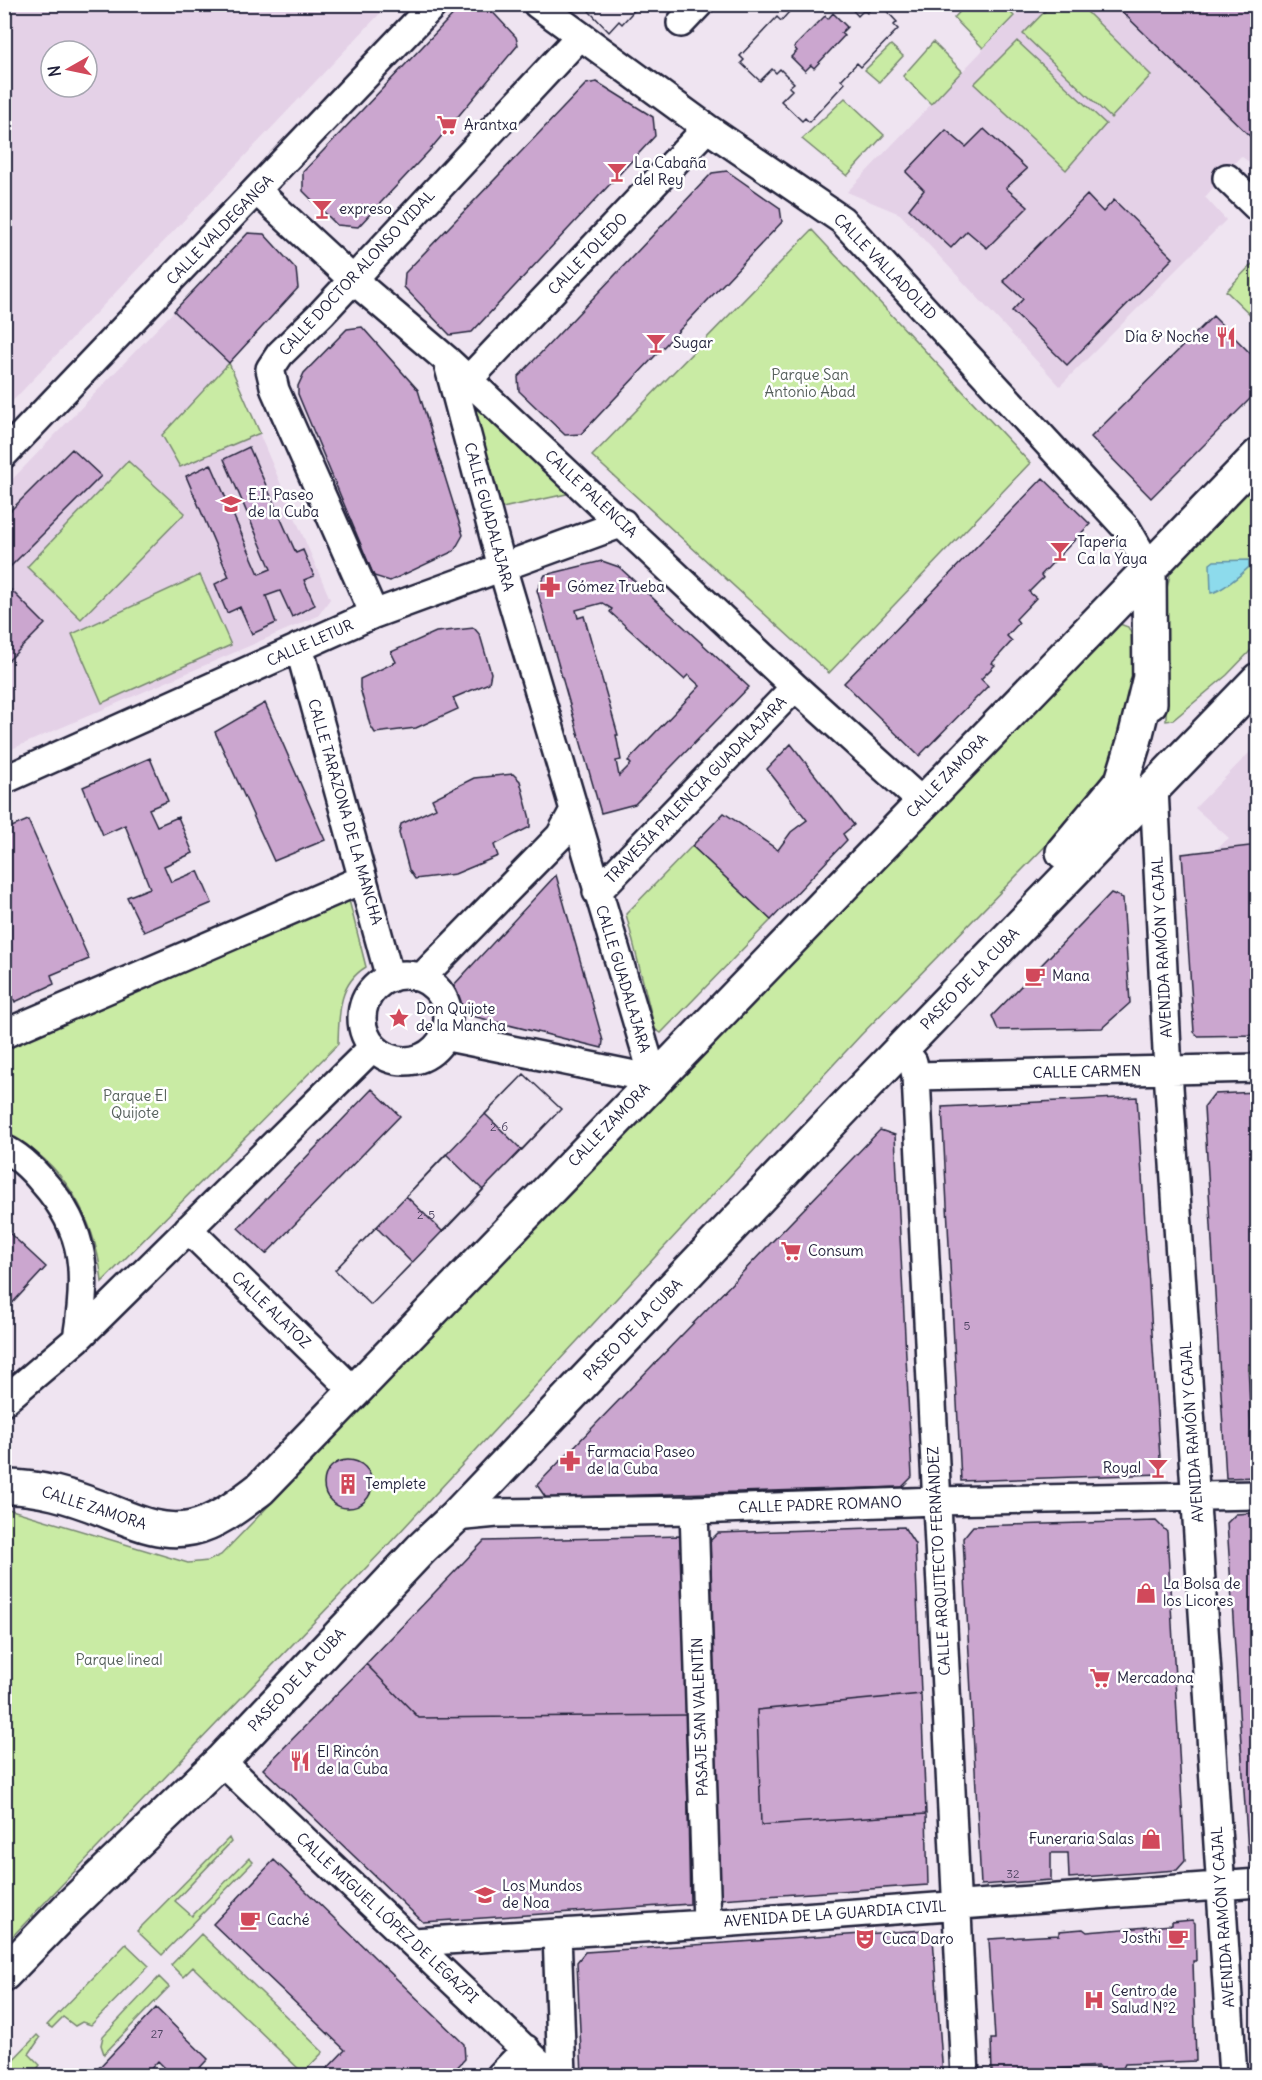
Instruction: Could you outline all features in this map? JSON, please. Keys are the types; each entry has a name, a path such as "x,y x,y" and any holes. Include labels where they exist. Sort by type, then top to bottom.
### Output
{"main road":[{"name":"CALLE ZAMORA","path":"4,1487 24,1486 43,1490 103,1509 132,1522 162,1529 192,1528 232,1509 260,1489 1257,456"},
{"path":"1149,567 1149,681 1154,788"},
{"name":"PASEO DE LA CUBA","path":"4,1974 100,1876 221,1761 843,1109 909,1063 1154,788 1257,680"},
{"path":"909,1063 914,1007 1073,841 1122,781 1149,681"}],"street":[{"name":"CALLE VALDEGANGA","path":"4,454 434,4"},
{"name":"CALLE VALLADOLID","path":"537,4 707,128 842,220 1127,529 1149,567"},
{"name":"CALLE DOCTOR ALONSO VIDAL","path":"374,614 275,390 270,369 280,354 322,313 351,279 580,36"},
{"name":"CALLE TOLEDO","path":"468,380 707,128"},
{"path":"1227,178 1257,208"},
{"name":"CALLE PALENCIA","path":"257,191 351,279 447,360 795,687 922,802"},
{"name":"CALLE GUADALAJARA","path":"443,1036 654,1079 502,567 447,360"},
{"name":"CALLE LETUR","path":"4,780 374,614 623,524"},
{"name":"CALLE TARAZONA DE LA MANCHA","path":"299,647 390,978"},
{"name":"TRAVESÍA PALENCIA GUADALAJARA","path":"597,892 795,687"},
{"name":"AVENIDA RAMÓN Y CAJAL","path":"1154,788 1168,1071 1233,2076"},
{"path":"421,978 560,836 573,812"},
{"path":"5,1032 363,879"},
{"path":"405,975 421,978 433,985 446,1009 447,1023 443,1036 435,1048 424,1056 411,1060 391,1058 373,1047 363,1027 362,1012 372,991 390,978 405,975"},
{"path":"4,1401 77,1339 373,1047"},
{"name":"CALLE CARMEN","path":"909,1063 1168,1071 1257,1068"},
{"name":"CALLE ARQUITECTO FERNÁNDEZ","path":"909,1063 958,1905 965,2076"},
{"path":"4,1149 32,1169 54,1195 70,1220 80,1253 84,1292 77,1339"},
{"name":"CALLE ALATOZ","path":"188,1229 354,1391"},
{"name":"CALLE PADRE ROMANO","path":"455,1517 497,1513 935,1501 1257,1496"},
{"name":"PASAJE SAN VALENTÍN","path":"694,1509 707,1924"},
{"name":"CALLE MIGUEL LÓPEZ DE LEGAZPI","path":"221,1761 552,2076"},
{"name":"AVENIDA DE LA GUARDIA CIVIL","path":"413,1942 707,1924 1257,1883"},
{"path":"557,1933 562,2076"},
{"path":"500,2076 526,2049"}],"shaded area":[{"path":"4,5 388,5 5,409"},
{"path":"1026,5 1257,5 1257,168 1241,156 1205,197 1226,220 1060,386 900,214 847,192"},
{"path":"174,311 229,363 330,599 318,616 5,752 4,488"},
{"path":"1251,751 1257,757 1257,845 1215,850 1229,838 1195,808"}],"green space":[{"path":"966,5 1003,5 1014,16 983,48 954,18"},
{"path":"1051,5 1080,5 1151,75 1111,118 1023,34"},
{"path":"1017,41 1106,124 1066,170 974,84"},
{"path":"933,42 962,71 931,104 903,76"},
{"path":"891,45 903,56 879,82 865,70"},
{"path":"845,98 884,135 847,176 802,139"},
{"name":"Parque San Antonio Abad","path":"812,230 1030,463 829,673 592,456"},
{"path":"1253,263 1257,267 1257,321 1226,291"},
{"path":"229,363 260,433 180,467 162,435"},
{"path":"483,409 571,493 502,508 475,410"},
{"path":"128,461 185,513 81,619 27,567"},
{"path":"1257,469 1257,644 1227,675 1173,720 1166,721 1167,588 1171,570"},
{"path":"200,575 231,645 102,703 72,634"},
{"name":"Parque lineal","path":"1117,623 1128,627 1135,653 1131,689 1109,784 860,1036 387,1546 5,1944 5,1508 188,1563 208,1561 221,1555 333,1439 330,1437"},
{"path":"692,846 771,920 661,1033 655,1029 626,914"},
{"name":"Parque El Quijote","path":"348,896 366,967 350,982 345,991 340,1011 338,1044 102,1282 93,1236 73,1194 44,1159 26,1145 5,1134 4,1048 138,991"},
{"path":"1248,1364 1257,1364 1257,1429 1251,1429"},
{"path":"229,1838 231,1842 175,1901 192,1916 249,1858 253,1862 162,1955 137,1931"},
{"path":"201,1934 323,2052 303,2073 193,1967 183,1977 171,1965"},
{"path":"126,1944 149,1966 91,2025 82,2022 75,2026 63,2017 52,2028 47,2025"},
{"path":"159,1977 169,1987 104,2054 101,2045 103,2036"},
{"path":"37,2035 40,2038 29,2054 40,2065 35,2072 36,2075 5,2075 5,2068"}],"water":[{"path":"1249,560 1249,567 1241,574 1211,593 1210,564 1214,561"}],"building":[{"path":"463,4 485,4 516,37 518,45 429,151 358,227 337,225 303,191 303,172"},
{"path":"593,4 640,4 622,24 619,21 609,32 589,11"},
{"path":"593,4 640,4 622,24 619,21 609,32 589,11"},
{"path":"796,4 847,4 858,16 864,10 867,13 875,4 880,4 897,22 894,25 898,29 861,67 857,63 841,80 845,83 809,122 805,118 802,121 781,101 792,90 789,87 794,83 780,69 776,73 772,69 760,81 741,63 744,60 740,56 777,17 781,21","holes":["833,13 847,27 841,33 844,36 814,68 811,65 805,71 791,57 797,51 794,47 825,16 828,19"]},
{"path":"796,4 847,4 858,16 864,10 867,13 875,4 880,4 897,22 894,25 898,29 861,67 857,63 841,80 845,83 809,122 805,118 802,121 781,101 792,90 789,87 794,83 780,69 776,73 772,69 760,81 741,63 744,60 740,56 777,17 781,21"},
{"path":"1114,4 1258,4 1258,144"},
{"path":"597,82 653,117 655,136 472,332 450,335 404,287 405,273 586,84"},
{"path":"984,129 1027,169 1006,188 1028,207 987,248 967,231 951,248 909,209 924,190 906,172 946,130 966,147"},
{"path":"727,171 780,208 782,222 581,434 565,435 519,391 518,377 712,173"},
{"path":"1087,195 1103,212 1114,200 1173,258 1067,365 1012,311 1023,299 1003,281"},
{"path":"248,233 264,234 296,269 298,288 229,363 174,311"},
{"path":"1213,316 1258,361 1258,391 1151,498 1091,437"},
{"path":"362,327 418,390 463,535 454,551 390,581 374,576 298,394 298,386 304,373 347,329"},
{"path":"249,447 296,553 303,550 314,576 304,580 315,605 292,617 280,591 266,596 276,623 252,634 240,607 227,613 215,584 229,577 186,476 211,464 259,574 271,569 224,459"},
{"path":"72,449 101,476 4,573 4,517"},
{"path":"1043,478 1090,524 1041,575 1043,578 1029,592 1036,598 1016,619 1019,623 1007,636 1012,641 992,663 995,665 981,679 988,686 919,756 844,683"},
{"path":"602,561 619,567 749,687 635,804 601,813 537,590 545,575","holes":["602,603 612,609 610,612 684,679 688,675 700,686 628,761 631,764 619,776 616,761 621,760 616,735 618,735 584,616 578,618 576,610"]},
{"path":"4,583 45,624 4,665"},
{"path":"474,628 480,635 491,673 489,683 453,698 458,709 416,728 375,733 370,725 360,688 360,679 396,662 391,652 436,632"},
{"path":"265,703 325,840 274,861 215,732"},
{"path":"791,744 854,825 843,834 847,840 771,920 692,846 724,813 778,850 791,832 807,820 767,769"},
{"path":"150,758 168,801 149,809 157,826 178,817 193,853 164,866 171,882 198,871 212,903 144,932 127,897 150,888 125,825 103,835 83,787"},
{"path":"513,774 520,781 530,827 494,845 498,856 455,874 415,879 409,870 399,833 401,824 436,808 432,799 474,778"},
{"path":"28,820 89,959 51,975 54,984 15,1002 4,977 4,821 7,829"},
{"path":"1258,845 1258,1035 1198,1036 1194,1032 1182,854"},
{"path":"556,875 603,1041 602,1048 460,1013 452,987"},
{"path":"1111,893 1123,898 1130,1003 1102,1028 998,1030 992,1016"},
{"path":"524,1074 561,1109 371,1305 335,1270"},
{"path":"524,1074 561,1109 522,1150 485,1114"},
{"path":"372,1089 400,1116 266,1254 238,1228"},
{"path":"1257,1092 1258,1364 1248,1364 1251,1429 1258,1429 1258,1477 1226,1478 1204,1107 1214,1094"},
{"path":"1137,1097 1161,1474 961,1481 942,1107"},
{"path":"880,1130 895,1135 912,1477 902,1487 546,1498 537,1485"},
{"path":"446,1154 483,1190 443,1232 406,1196"},
{"path":"376,1227 412,1263 371,1305 335,1270"},
{"path":"4,1228 46,1267 4,1312"},
{"name":"Templete","path":"343,1460 353,1460 368,1470 372,1484 371,1493 362,1504 353,1508 343,1508 328,1498 324,1489 324,1479 334,1464"},
{"path":"1258,1513 1258,1861 1248,1853 1227,1523 1236,1514"},
{"path":"1156,1521 1167,1532 1185,1861 1177,1870 1069,1878 1068,1853 1051,1853 1051,1880 981,1885 963,1538 973,1526"},
{"path":"904,1527 915,1544 921,1694 757,1710 761,1825 926,1814 928,1885 720,1899 710,1541 718,1533"},
{"path":"681,1536 686,1715 419,1718 366,1664 484,1541"},
{"path":"366,1664 419,1718 686,1715 690,1904 423,1922 263,1769"},
{"path":"921,1694 926,1814 761,1825 757,1710"},
{"path":"274,1860 464,2044 465,2059 449,2076 320,2076 345,2050 213,1924"},
{"path":"1258,1914 1258,1983 1253,1918"},
{"name":"Centro de Salud Nº2","path":"1192,1920 1195,1923 1196,1961 1193,1961 1196,2061 1125,2064 1123,2068 1102,2070 1099,2066 1016,2072 1013,2076 992,2074 991,2039 995,2039 989,1939 1059,1935 1059,1931 1083,1929 1087,1932 1172,1925 1172,1922"},
{"path":"924,1930 933,1938 943,2076 582,2076 577,1962 585,1952"},
{"path":"156,2008 208,2059 192,2076 173,2076 158,2061 144,2076 91,2076"}],"place":[{"name":"Arantxa","path":"447,125"},
{"name":"La Cabaña del Rey","path":"617,172"},
{"name":"expreso","path":"322,209"},
{"name":"Día & Noche","path":"1226,337"},
{"name":"Sugar","path":"656,343"},
{"name":"E.I. Paseo de la Cuba","path":"231,504"},
{"name":"Tapería Ca la Yaya","path":"1060,551"},
{"name":"Gómez Trueba","path":"550,587"},
{"name":"Mana","path":"1035,976"},
{"name":"Don Quijote de la Mancha","path":"399,1018"},
{"name":"Consum","path":"791,1251"},
{"name":"Farmacia Paseo de la Cuba","path":"570,1461"},
{"name":"Royal","path":"1158,1468"},
{"name":"Templete","path":"348,1484"},
{"name":"La Bolsa de los Licores","path":"1146,1593"},
{"name":"Mercadona","path":"1100,1678"},
{"name":"El Rincón de la Cuba","path":"300,1761"},
{"name":"Funeraria Salas","path":"1151,1839"},
{"name":"Los Mundos de Noa","path":"485,1895"},
{"name":"Caché","path":"250,1920"},
{"name":"Josthi","path":"1178,1938"},
{"name":"Cuca Daro","path":"865,1939"},
{"name":"Centro de Salud Nº2","path":"1094,2000"}]}
